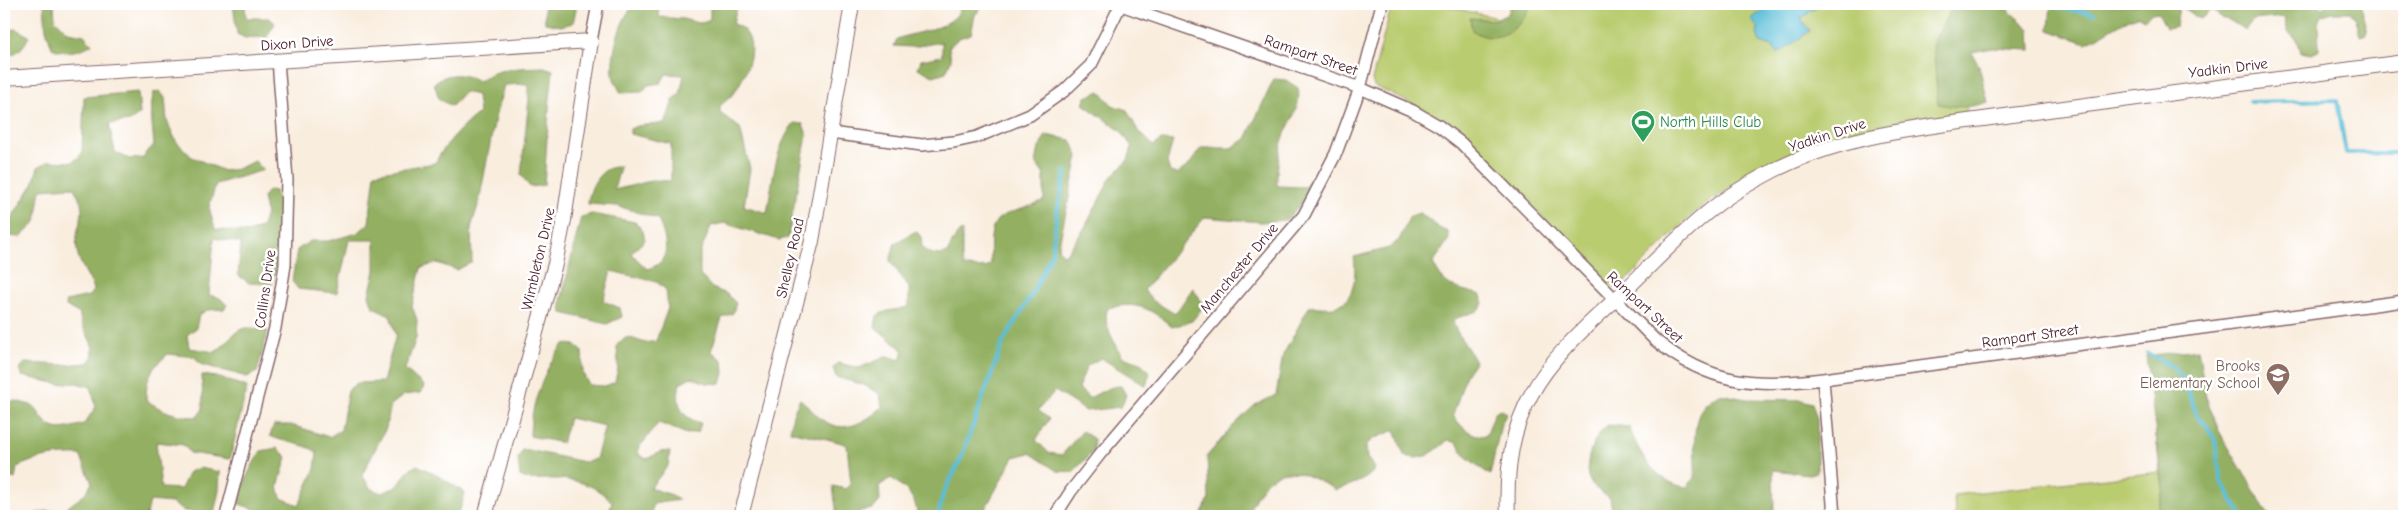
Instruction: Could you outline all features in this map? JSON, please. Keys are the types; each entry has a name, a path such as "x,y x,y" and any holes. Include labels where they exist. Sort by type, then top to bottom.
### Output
{"street":[{"name":"Wimbleton Drive","path":"485,516 541,319 559,246 598,4"},
{"name":"Shelley Road","path":"742,516 810,249 852,4"},
{"name":"Manchester Drive","path":"1055,516 1071,491 1100,454 1304,215 1336,153 1360,88 1382,4"},
{"path":"830,133 922,144 938,143 977,137 1030,115 1064,91 1090,65 1121,5"},
{"name":"Rampart Street","path":"1121,5 1360,88 1413,110 1451,134 1514,196 1636,323 1668,350 1706,372 1743,382 1771,384 1823,379 2404,301"},
{"name":"Dixon Drive","path":"4,78 592,41"},
{"name":"Collins Drive","path":"226,516 275,328 285,264 287,180 278,60"},
{"name":"Yadkin Drive","path":"1508,516 1506,485 1509,455 1516,428 1530,395 1550,365 1589,323 1713,208 1770,173 1813,154 1859,139 2142,96 2404,62"},
{"path":"1823,379 1834,516"}],"green space":[{"path":"44,4 54,4 55,19 68,32 84,35 92,44 83,49 73,51 62,51 52,48 46,29"},
{"path":"233,4 245,4 246,18 269,18 275,23 267,37 245,38 237,34"},
{"path":"544,4 577,4 573,23 561,26 545,23"},
{"path":"630,4 658,4 659,17 683,19 699,23 710,20 710,4 744,4 736,10 733,24 743,29 748,36 751,45 748,65 739,85 732,95 720,106 720,113 740,128 750,169 744,206 767,213 775,166 787,133 794,123 803,124 807,135 788,238 779,240 724,223 711,226 700,253 700,275 712,288 727,294 736,303 733,313 722,318 711,351 723,360 724,373 721,384 706,383 691,377 680,383 679,403 688,417 701,423 698,432 687,434 659,423 638,448 639,455 647,459 660,452 670,451 668,466 650,488 672,495 679,500 653,504 651,516 607,516 612,502 598,490 574,481 524,478 520,476 518,459 523,449 584,462 596,459 605,426 569,418 562,443 530,436 536,400 545,375 564,344 575,345 582,351 583,374 589,385 605,386 615,382 618,366 618,344 628,337 645,343 656,341 668,308 666,290 657,282 611,271 603,301 620,308 622,317 607,324 562,313 561,301 581,217 592,214 635,222 643,231 645,240 631,253 647,269 656,266 661,261 666,248 658,219 618,206 588,204 597,178 613,167 620,167 614,190 655,180 671,181 671,144 630,134 630,129 666,122 673,100 680,94 684,75 666,74 661,83 648,85 642,92 621,93 614,79 614,52 619,31 632,8"},
{"path":"962,4 985,4 975,15 971,34 959,38 949,47 951,60 946,72 933,76 918,68 921,60 942,56 942,42 912,47 894,46 897,39 945,24 959,12"},
{"name":"North Hills Club","path":"1392,4 1436,4 1507,20 1516,4 2002,4 1960,16 1967,115 1889,125 1832,137 1763,166 1696,211 1623,284 1615,287 1607,283 1464,137 1423,109 1374,86 1372,80"},
{"path":"1511,4 1531,4 1522,21 1508,33 1490,37 1472,30 1470,18 1495,20 1508,14"},
{"path":"1954,4 2008,4 2009,11 2030,29 2031,50 1993,48 1971,52 1979,66 1988,102 1963,107 1938,104 1933,43"},
{"path":"2051,4 2135,6 2142,4 2319,4 2322,8 2328,4 2360,4 2366,34 2360,36 2356,19 2350,12 2331,12 2321,16 2318,23 2319,50 2311,54 2301,52 2297,39 2288,32 2284,17 2253,20 2245,30 2229,20 2220,18 2213,8 2201,19 2179,7 2176,26 2166,28 2158,12 2152,13 2144,20 2137,16 2130,19 2086,43 2049,30"},
{"path":"16,29 29,36 20,50 13,54 4,55 4,31"},
{"path":"544,67 553,70 544,185 530,187 521,175 529,99 527,84 504,85 495,118 479,202 471,228 472,262 457,270 437,263 421,268 412,306 417,320 416,338 405,369 424,386 421,393 404,395 391,405 386,428 362,475 371,489 382,493 398,486 408,471 417,465 465,493 458,516 276,516 239,504 247,476 261,451 277,448 287,457 278,486 281,498 299,505 315,469 317,452 270,436 274,425 291,425 329,437 341,430 348,390 357,383 383,382 396,335 390,315 373,307 369,295 375,271 375,240 349,240 337,293 298,289 292,281 297,250 310,241 328,241 358,233 369,223 375,173 435,163 454,136 479,113 477,95 464,92 452,106 439,99 434,83 439,79 450,75 462,75 479,81 486,76 502,71"},
{"path":"1274,79 1286,80 1298,88 1299,95 1297,108 1282,144 1278,162 1277,186 1305,187 1318,168 1321,170 1311,193 1286,220 1261,222 1205,217 1144,290 1152,300 1175,314 1193,288 1204,306 1192,321 1172,327 1157,315 1143,308 1128,305 1108,308 1106,320 1108,327 1123,357 1141,363 1150,372 1146,386 1101,358 1087,366 1078,388 1089,398 1108,388 1121,386 1126,395 1121,407 1086,411 1055,391 1038,410 1049,419 1036,440 1049,453 1062,455 1082,431 1094,439 1093,452 1073,472 1057,471 1030,453 1014,457 981,516 917,516 915,503 912,498 905,489 891,478 879,486 880,501 873,509 860,511 857,516 837,516 833,486 846,489 851,484 847,445 790,431 793,414 800,399 826,422 841,427 863,421 882,407 880,394 864,385 836,377 833,368 838,363 859,368 888,356 900,360 904,351 875,327 877,316 909,306 909,287 890,261 895,243 916,231 921,237 922,247 933,254 940,255 947,253 957,234 962,231 962,261 965,267 986,268 991,264 992,232 995,223 1007,214 1044,200 1044,175 1036,163 1039,148 1046,135 1071,140 1078,156 1058,249 1065,255 1084,229 1111,177 1128,160 1132,147 1121,131 1083,104 1086,97 1100,91 1112,105 1127,110 1138,131 1154,146 1161,140 1173,141 1167,162 1170,172 1177,174 1189,165 1201,148 1231,148 1246,139"},
{"path":"160,91 165,98 167,121 176,141 192,157 224,171 237,169 255,161 264,170 216,184 209,207 215,229 248,233 262,227 266,213 263,197 269,190 275,191 278,202 280,225 277,261 272,284 249,283 238,275 241,243 214,238 209,295 220,298 227,305 224,309 207,310 199,315 196,328 187,335 189,348 215,352 237,331 242,329 268,331 257,372 247,377 200,364 195,357 168,354 157,364 148,379 146,400 176,415 190,417 197,417 203,409 202,375 217,377 247,387 230,459 190,453 184,445 156,442 161,488 181,489 189,472 199,468 220,472 219,491 214,513 184,511 172,503 150,501 146,516 27,516 46,511 64,510 84,495 92,483 80,455 55,456 25,464 17,467 15,479 4,475 4,402 16,401 34,406 45,421 54,428 59,429 84,424 96,407 91,387 76,383 59,384 22,376 19,369 25,363 63,365 89,363 93,350 92,344 83,326 80,314 66,306 66,301 89,296 94,289 78,255 76,240 82,205 73,187 41,189 36,222 21,237 4,236 4,230 33,184 38,167 49,161 73,162 82,153 84,97 138,92 140,114 130,121 109,124 115,152 129,159 144,158 146,152 154,146 151,111 153,93"},
{"path":"1420,213 1439,228 1448,232 1449,239 1433,263 1442,278 1452,286 1481,295 1483,303 1480,310 1457,318 1453,322 1475,362 1466,375 1453,415 1459,424 1467,430 1476,435 1486,436 1495,412 1500,409 1507,413 1501,424 1490,475 1465,456 1457,443 1448,440 1428,455 1416,458 1404,455 1395,430 1373,439 1366,445 1367,458 1375,468 1368,476 1358,482 1336,490 1306,475 1287,472 1278,474 1269,480 1261,489 1245,516 1200,516 1209,499 1207,456 1234,425 1255,405 1276,395 1283,355 1309,307 1331,307 1343,303 1351,292 1355,278 1354,257 1389,248 1399,240 1410,216"},
{"path":"2198,349 2206,397 2219,431 2269,516 2157,516 2163,489 2146,356"},
{"path":"1719,394 1746,399 1802,400 1812,403 1817,419 1817,472 1809,474 1773,470 1774,516 1613,516 1610,498 1589,480 1587,469 1592,448 1603,429 1608,425 1629,427 1638,447 1650,466 1666,480 1686,487 1695,478 1695,434 1698,417 1705,405"},
{"path":"2156,435 2163,489 2157,516 1955,516 1954,495 2160,472"},
{"path":"1810,513 1814,516 1774,516"}],"water":[{"path":"1771,4 1790,4 1792,6 1795,4 1814,4 1816,7 1801,19 1810,31 1778,54 1772,46 1760,42 1757,34 1758,28 1751,19"}],"waterway":[{"path":"2038,4 2094,14"},
{"path":"2250,102 2337,100 2346,153 2404,153"},
{"path":"938,516 943,494 960,461 1003,342 1032,294 1052,253 1057,212 1066,171"},
{"path":"2147,353 2173,367 2185,381 2197,417 2207,426 2215,440 2221,481 2242,516"}],"place":[{"name":"North Hills Club","path":"1643,143"},
{"name":"Brooks Elementary School","path":"2278,396"}]}
